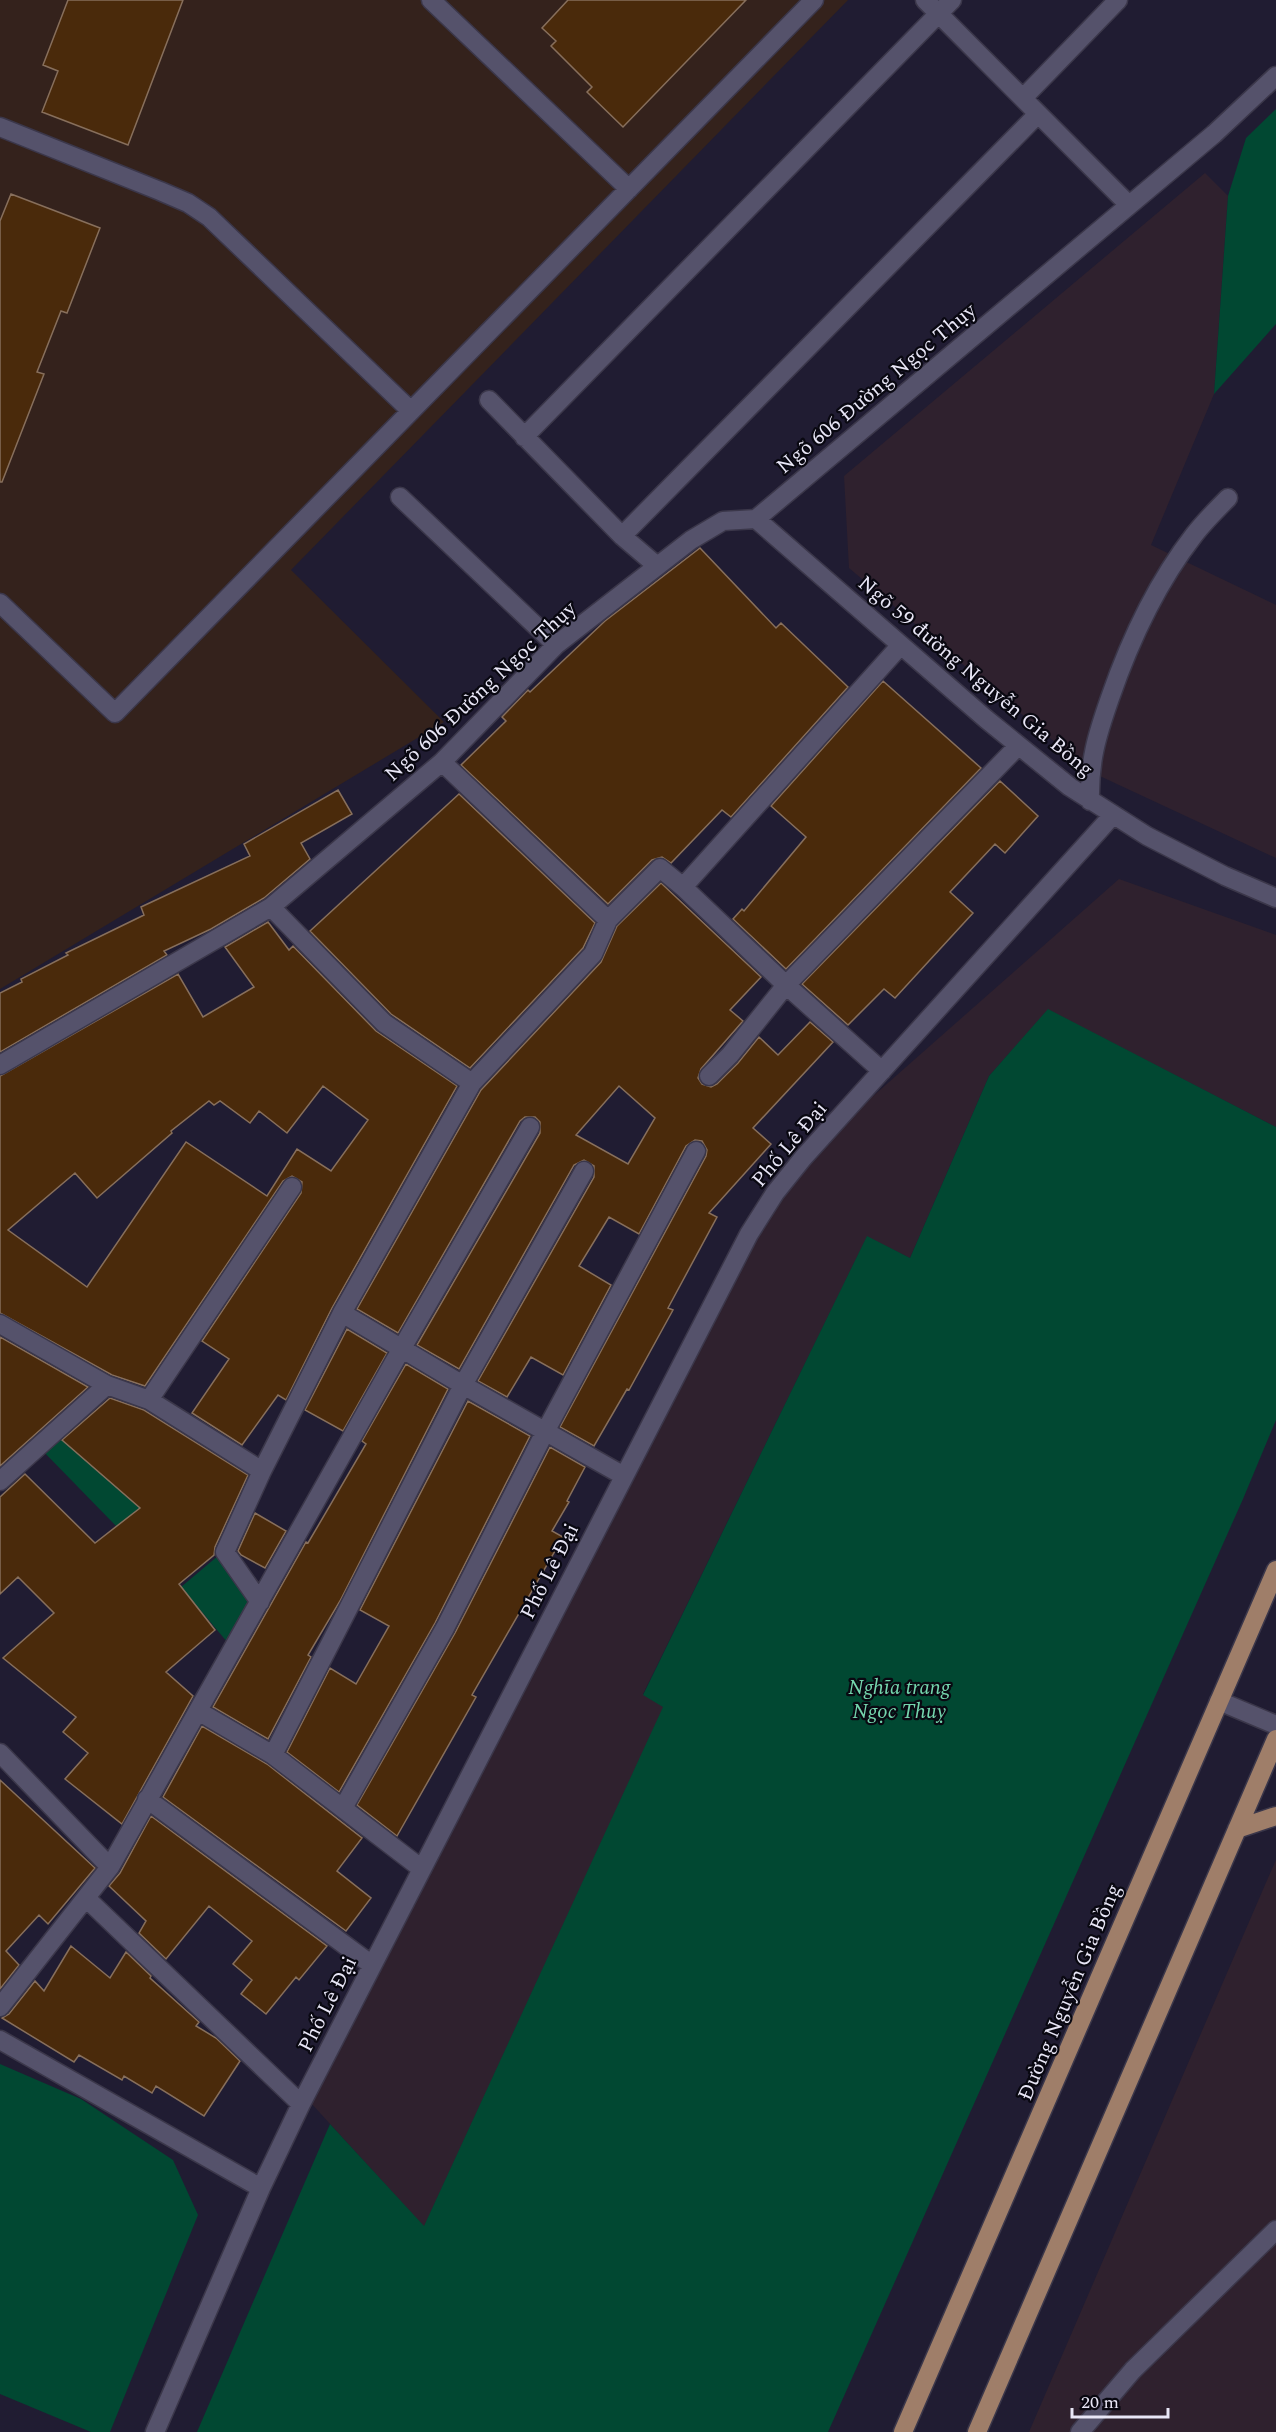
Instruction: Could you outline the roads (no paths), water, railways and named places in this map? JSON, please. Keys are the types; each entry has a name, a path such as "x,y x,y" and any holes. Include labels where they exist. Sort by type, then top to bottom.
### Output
{"main road":[{"name":"Đường Nguyễn Gia Bồng","path":"903,2432 1276,1570"},
{"path":"977,2432 1276,1739"},
{"path":"1237,1829 1276,1816"}],"street":[{"path":"430,0 629,189"},
{"path":"0,603 115,713 814,0"},
{"path":"925,0 1129,205"},
{"path":"524,436 952,0"},
{"path":"1023,98 1118,0"},
{"name":"Ngõ 606 Đường Ngọc Thụy","path":"0,1065 271,907 442,762 556,645 690,540 723,521 756,519 1222,127 1276,76"},
{"path":"622,536 1038,114"},
{"path":"0,127 188,203 209,217 411,411"},
{"path":"489,400 622,536 656,565"},
{"path":"400,497 556,645"},
{"path":"1090,801 1089,771 1100,727 1141,620 1165,576 1195,534 1228,498"},
{"name":"Ngõ 59 đường Nguyễn Gia Bồng","path":"756,519 1018,746 1090,801 1112,816 1185,856 1276,898"},
{"path":"683,887 900,646"},
{"path":"709,1076 730,1054 786,985 1018,746"},
{"path":"442,762 608,920"},
{"name":"Phố Lê Đại","path":"155,2432 261,2188 301,2104 754,1226 775,1193 803,1158 1112,816"},
{"path":"260,1602 225,1552 262,1471 342,1314 472,1083 593,954 608,920 660,868 882,1071"},
{"path":"271,907 384,1023 472,1083"},
{"path":"0,2007 110,1867 402,1348 530,1127"},
{"path":"343,1808 445,1628 545,1432 696,1151"},
{"path":"273,1755 463,1385 584,1171"},
{"path":"149,1400 292,1187"},
{"path":"342,1314 624,1476"},
{"path":"0,1324 107,1385 149,1400 262,1471"},
{"path":"0,1481 107,1385"},
{"path":"1219,1701 1276,1725"},
{"path":"198,1711 273,1755 422,1869"},
{"path":"0,1753 110,1867"},
{"path":"147,1799 372,1965"},
{"path":"86,1898 301,2104"},
{"path":"0,2040 261,2188"},
{"path":"1080,2432 1133,2370 1276,2230"}],"park label":[{"name":"Nghĩa trang Ngọc Thuỵ","path":"899,1699"}]}
